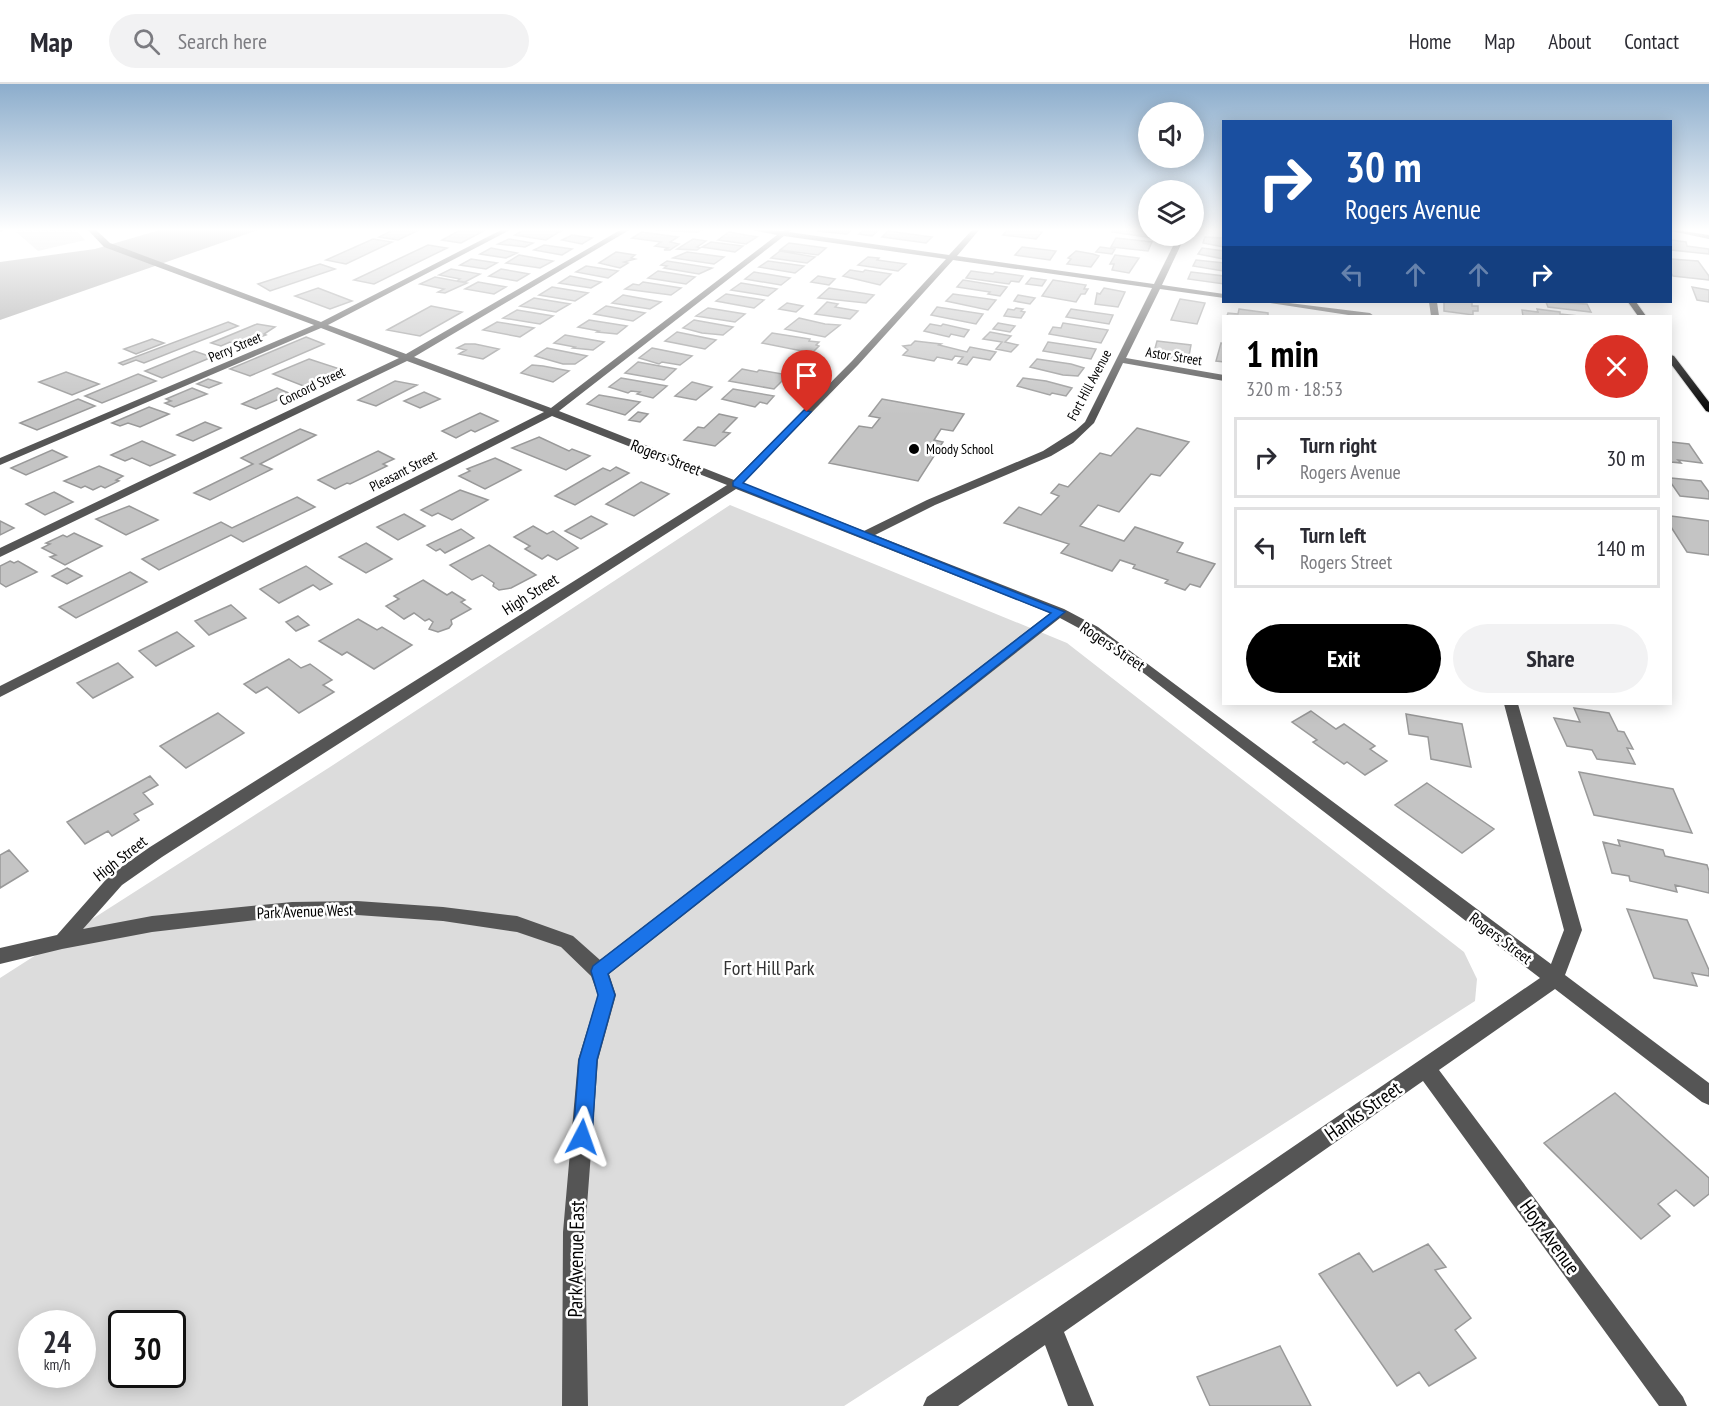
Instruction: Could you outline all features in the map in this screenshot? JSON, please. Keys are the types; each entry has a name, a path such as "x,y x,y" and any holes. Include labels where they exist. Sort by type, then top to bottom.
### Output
{"main road":[{"path":"1672,360 1709,409"}],"street":[{"name":"Rogers Street","path":"228,291 552,412 866,535 1059,612 1093,630 1709,1095"},
{"name":"Perry Street","path":"0,462 322,325 389,291"},
{"name":"Concord Street","path":"0,553 407,357 521,291"},
{"name":"Pleasant Street","path":"0,692 552,412 710,291"},
{"name":"High Street","path":"62,941 116,880 156,852 736,484 855,363 920,291"},
{"name":"Fort Hill Avenue","path":"866,535 896,517 1064,445 1078,436 1089,423 1156,291"},
{"path":"1185,291 1222,296"},
{"path":"1282,303 1312,305 1365,315"},
{"name":"Astor Street","path":"1120,360 1222,378"},
{"path":"599,971 1059,612"},
{"path":"1511,705 1573,930 1554,979"},
{"name":"Park Avenue West","path":"0,956 62,941 152,924 292,909 357,908 443,914 517,924 567,941 599,971"},
{"name":"Park Avenue East","path":"575,1406 574,1232 588,1060 607,995 599,971"},
{"name":"Hanks Street","path":"936,1406 1554,979"},
{"name":"Hoyt Avenue","path":"1426,1068 1674,1406"},
{"path":"1050,1327 1081,1406"}],"green space":[{"name":"Fort Hill Park","path":"730,505 1067,643 1464,952 1477,979 1475,1001 844,1406 0,1406 0,978 330,767"}],"shaded area":[{"path":"0,291 84,291 0,320"}],"building":[{"path":"310,291 325,291 352,301 330,309 295,296"},
{"path":"475,291 500,291 494,294"},
{"path":"546,291 588,293 575,301 539,295"},
{"path":"638,291 677,291 671,295"},
{"path":"735,291 775,291 768,296"},
{"path":"826,291 846,291 874,295 866,303 818,298"},
{"path":"981,291 1004,291 1000,296 988,294 990,292"},
{"path":"1046,291 1087,291 1085,294 1081,294 1076,302 1042,296"},
{"path":"1102,291 1125,292 1118,307 1095,304 1097,293 1100,294"},
{"path":"1693,291 1709,291 1709,302 1697,300"},
{"path":"726,294 764,300 754,308 716,301"},
{"path":"953,294 996,300 988,310 946,301"},
{"path":"623,295 661,302 650,309 612,303"},
{"path":"1018,295 1035,298 1030,304 1014,301"},
{"path":"534,298 570,304 556,312 520,306"},
{"path":"1180,299 1205,303 1197,324 1171,320"},
{"path":"827,302 838,304 835,307 858,311 850,319 815,314"},
{"path":"787,303 803,306 796,312 779,309"},
{"path":"1444,303 1472,303 1472,306 1478,306 1478,311 1473,311 1473,315 1444,311"},
{"path":"1546,303 1587,304 1591,312 1548,307"},
{"path":"431,306 462,312 420,336 387,330"},
{"path":"606,306 645,313 633,321 594,314"},
{"path":"937,307 983,314 976,324 931,315"},
{"path":"708,308 745,314 735,322 696,316"},
{"path":"1008,309 1023,309 1021,311 1025,312 1021,318 1004,316"},
{"path":"1071,309 1113,315 1109,324 1066,317"},
{"path":"1239,309 1268,313 1268,315 1227,315 1228,313 1238,314"},
{"path":"1537,309 1570,315 1523,315 1522,310 1538,312"},
{"path":"517,310 553,316 540,324 503,318"},
{"path":"799,318 840,325 825,337 785,329"},
{"path":"589,320 627,326 617,334 578,327"},
{"path":"694,320 733,327 723,335 683,328"},
{"path":"228,322 238,326 144,363 136,360 123,365 119,363"},
{"path":"497,322 534,328 520,337 483,330"},
{"path":"998,323 1015,326 1010,332 993,329"},
{"path":"1063,323 1108,330 1101,343 1049,334 1053,327 1061,328"},
{"path":"257,324 275,327 264,334 266,335 238,345 230,342 221,346 211,343"},
{"path":"930,324 941,326 943,324 969,330 964,337 951,334 949,337 924,331"},
{"path":"677,332 716,340 705,349 665,341"},
{"path":"990,332 1011,336 1005,342 1018,345 1011,352 996,349 1002,342 983,339"},
{"path":"772,333 810,339 809,341 819,342 816,345 819,346 812,353 762,343"},
{"path":"565,335 604,342 593,350 554,343"},
{"path":"306,337 324,344 250,376 230,369"},
{"path":"152,339 164,343 136,354 124,349"},
{"path":"915,341 941,344 939,345 967,352 970,347 996,352 990,360 973,357 967,365 958,363 963,357 955,356 952,360 937,357 934,361 903,355 908,350 903,346 911,345"},
{"path":"1157,341 1191,345 1188,361 1153,356"},
{"path":"1048,342 1096,349 1091,359 1043,351"},
{"path":"1221,343 1222,362 1216,361"},
{"path":"465,344 499,349 483,359 459,354 466,350 457,348"},
{"path":"547,348 587,356 575,364 563,364 535,356"},
{"path":"652,348 692,356 680,365 662,362 659,364 639,358"},
{"path":"194,351 212,357 162,378 145,371"},
{"path":"309,359 343,370 306,387 273,374"},
{"path":"1037,359 1084,368 1078,376 1063,375 1030,367"},
{"path":"638,362 676,369 664,380 625,373"},
{"path":"532,365 569,371 553,382 521,373"},
{"path":"742,369 788,375 774,389 729,381"},
{"path":"66,372 99,384 72,395 39,382"},
{"path":"138,374 156,381 102,403 85,396"},
{"path":"621,378 667,386 653,398 637,394 640,392 628,393 609,387"},
{"path":"1023,378 1072,388 1066,396 1052,393 1050,395 1017,386"},
{"path":"208,379 221,383 209,388 197,384"},
{"path":"395,381 417,385 376,406 358,400"},
{"path":"692,382 712,387 696,400 675,396"},
{"path":"192,388 207,394 174,407 165,403 171,401 166,399"},
{"path":"277,388 291,394 256,409 242,404"},
{"path":"733,389 774,396 767,404 760,402 755,407 722,399"},
{"path":"424,392 440,399 420,408 404,401"},
{"path":"599,395 640,402 625,415 587,404"},
{"path":"78,399 95,406 37,430 20,423"},
{"path":"882,399 964,414 953,431 941,429 934,440 943,442 918,481 829,463 859,426 872,428 880,418 869,416"},
{"path":"149,407 169,414 140,427 128,423 120,426 112,423"},
{"path":"638,412 648,414 640,422 629,420"},
{"path":"480,413 498,421 456,438 442,431"},
{"path":"719,414 737,418 723,432 730,433 715,446 684,440 698,427 704,428"},
{"path":"205,422 221,428 193,441 177,435"},
{"path":"1137,428 1189,442 1160,476 1151,474 1119,512 1098,505 1080,526 1124,541 1135,527 1183,543 1177,552 1215,564 1200,587 1190,584 1185,590 1165,583 1168,580 1133,568 1135,565 1120,560 1112,571 1061,553 1069,544 1004,523 1019,507 1041,515 1059,496 1051,493 1059,484 1068,487 1100,453 1111,456"},
{"path":"300,429 316,435 260,464 272,469 210,500 194,493 253,464 241,458"},
{"path":"539,437 569,451 572,449 590,456 566,470 512,448"},
{"path":"142,441 175,455 150,466 132,458 125,461 111,455"},
{"path":"1672,442 1689,444 1702,463 1678,460 1681,463 1672,462"},
{"path":"52,450 67,457 26,475 11,468"},
{"path":"378,451 394,459 383,464 387,466 335,489 318,480"},
{"path":"495,458 521,470 485,489 459,476 470,471 467,469"},
{"path":"99,466 123,476 116,480 119,481 105,488 101,486 93,490 64,481"},
{"path":"616,467 629,473 575,505 555,496 603,468 610,471"},
{"path":"1672,478 1701,481 1709,492 1709,499 1680,496 1672,484"},
{"path":"641,482 669,494 634,516 606,504"},
{"path":"460,490 488,500 452,520 438,513 432,516 421,510"},
{"path":"54,492 73,502 45,515 26,504"},
{"path":"297,497 315,507 243,542 231,535 159,570 142,559 221,522 232,528"},
{"path":"129,506 158,520 126,535 96,519"},
{"path":"404,514 425,526 398,540 377,527"},
{"path":"591,516 607,524 581,539 565,531"},
{"path":"1672,516 1709,521 1709,555 1687,552 1672,529"},
{"path":"0,521 14,528 0,535"},
{"path":"533,526 547,534 553,531 578,548 557,560 548,555 542,559 525,549 530,546 514,537"},
{"path":"461,529 474,538 445,553 440,549 436,551 427,545"},
{"path":"74,533 102,546 65,565 50,557 56,555 42,548 50,544 46,543 63,535 67,537"},
{"path":"366,543 392,559 366,573 339,557"},
{"path":"489,545 536,575 511,588 499,590 493,586 494,583 482,575 472,580 450,565"},
{"path":"10,561 14,563 18,561 37,572 6,587 0,583 0,566"},
{"path":"306,566 332,584 320,590 313,585 279,603 260,589"},
{"path":"67,568 82,576 67,584 52,576"},
{"path":"130,572 147,582 76,618 59,607"},
{"path":"423,580 447,595 452,592 465,600 461,602 471,609 451,620 452,624 449,628 438,632 429,629 433,622 429,619 425,621 414,613 404,619 386,606 399,599 394,596"},
{"path":"231,605 246,618 209,635 195,621"},
{"path":"298,616 309,625 296,631 286,622"},
{"path":"358,619 377,630 382,627 412,645 374,669 347,652 342,655 319,641"},
{"path":"177,632 194,646 156,666 139,651"},
{"path":"289,659 301,668 310,664 332,680 323,685 334,692 299,713 267,687 256,693 244,684"},
{"path":"118,663 133,677 93,698 77,683"},
{"path":"1574,708 1609,713 1618,731 1624,732 1633,749 1627,748 1635,764 1597,759 1592,750 1567,746 1554,718 1580,722"},
{"path":"1311,711 1336,729 1344,724 1375,746 1370,749 1387,761 1365,775 1347,762 1344,764 1313,742 1317,740 1292,722"},
{"path":"218,713 244,733 186,768 160,746"},
{"path":"1406,714 1462,724 1471,767 1431,759 1428,737 1409,734"},
{"path":"1579,772 1673,789 1692,833 1594,815"},
{"path":"150,776 158,785 143,793 153,804 134,814 139,820 112,836 108,831 85,844 67,822"},
{"path":"1427,783 1494,829 1462,853 1395,805"},
{"path":"1618,840 1663,850 1665,856 1707,865 1709,893 1675,885 1677,892 1630,881 1629,876 1612,873 1603,842 1620,846"},
{"path":"9,850 28,871 0,888 0,855"},
{"path":"1627,909 1687,920 1709,970 1709,976 1692,973 1697,986 1654,978"},
{"path":"1615,1093 1709,1178 1709,1194 1694,1206 1676,1190 1658,1204 1670,1216 1641,1239 1544,1143"},
{"path":"1428,1244 1446,1267 1435,1270 1471,1318 1455,1330 1476,1358 1429,1386 1419,1372 1397,1386 1319,1274 1359,1253 1373,1272"},
{"path":"1280,1346 1311,1406 1210,1406 1197,1377"}],"place":[{"name":"Moody School","path":"914,449"}],"route":[{"path":"582,1137 588,1060 607,995 599,971 1059,612 736,484 807,412"}]}
